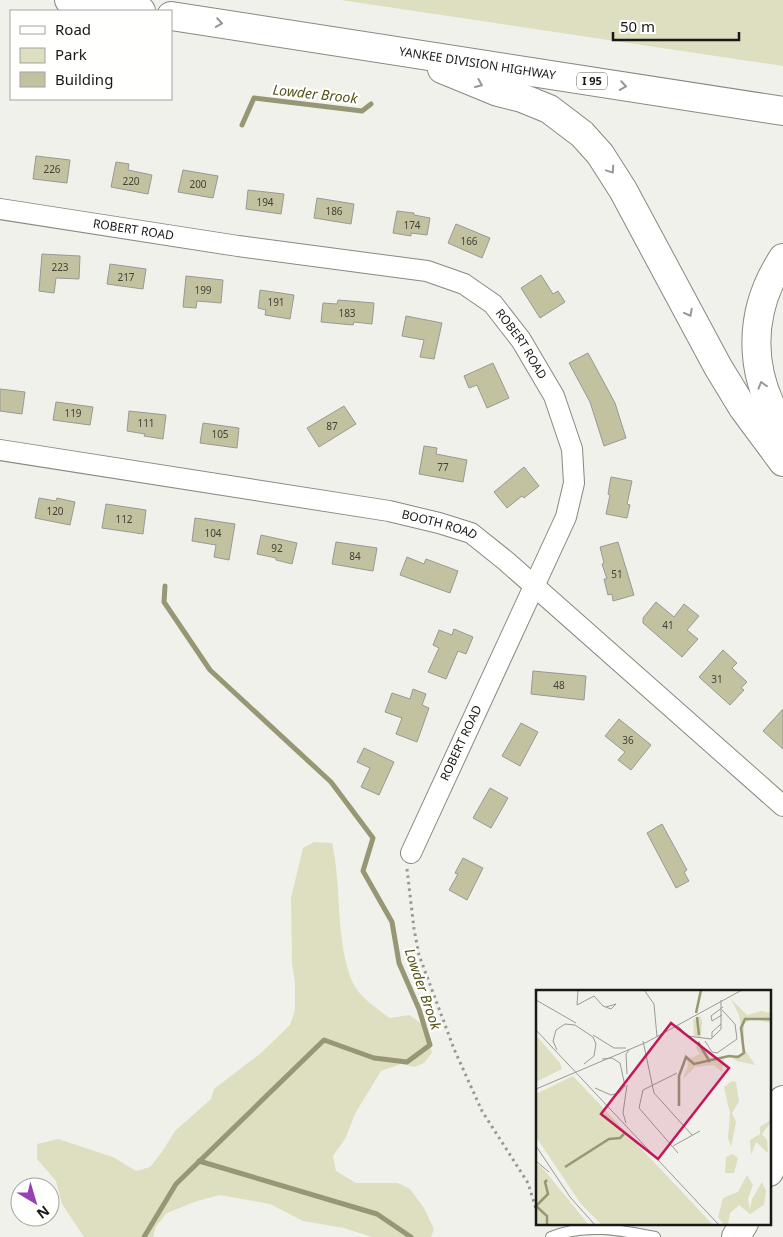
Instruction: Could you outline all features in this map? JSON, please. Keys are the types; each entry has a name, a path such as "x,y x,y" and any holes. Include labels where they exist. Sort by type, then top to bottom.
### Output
{"main road":[{"path":"69,0 134,10"},
{"name":"YANKEE DIVISION HIGHWAY","path":"172,16 783,111"},
{"path":"402,52 498,92 522,98 549,109 582,134 605,161 623,190 718,367 743,408 783,462"},
{"path":"783,258 775,270 764,295 758,320 756,344 759,373 766,397 783,428"},
{"path":"774,1148 783,1100"},
{"path":"721,1237 724,1224"},
{"path":"736,1237 743,1224"}],"street":[{"name":"ROBERT ROAD","path":"0,209 238,246 427,271 464,284 493,304 521,340 554,396 572,449 574,483 566,517 411,852"},
{"name":"BOOTH ROAD","path":"0,450 369,508 439,522 471,533 506,560 783,806"}],"lane":[{"path":"551,1237 585,1229 616,1229 655,1237"}],"path":[{"path":"411,852 407,868 419,955 454,1049 482,1111 528,1183 536,1209"}],"green space":[{"path":"341,0 783,0 783,66"},
{"path":"314,842 332,843 343,948 355,987 368,1002 390,1018 409,1015 425,1026 432,1053 424,1063 414,1067 401,1064 381,1071 356,1112 345,1139 333,1156 336,1171 356,1183 398,1183 410,1189 424,1208 434,1229 431,1237 372,1237 344,1228 303,1221 270,1204 220,1195 197,1201 167,1213 156,1226 153,1237 84,1237 62,1204 60,1177 53,1177 37,1159 37,1144 58,1139 113,1157 136,1171 150,1167 175,1131 211,1099 214,1089 261,1053 290,1025 295,1010 291,898 303,848"}],"building":[{"path":"36,156 70,160 67,183 33,179"},
{"path":"116,162 129,164 128,170 152,175 148,194 111,187"},
{"path":"183,170 218,176 213,198 178,192"},
{"path":"248,190 284,194 281,214 246,209"},
{"path":"317,198 354,204 351,224 314,218"},
{"path":"397,211 414,213 414,215 430,218 427,235 411,233 411,236 393,233"},
{"path":"456,224 490,238 482,258 448,243"},
{"path":"42,254 80,256 79,279 56,278 54,293 39,291"},
{"path":"110,264 146,269 143,289 107,284"},
{"path":"541,275 553,294 558,291 565,302 540,318 521,288"},
{"path":"186,276 223,280 221,303 197,301 196,308 183,307"},
{"path":"260,290 294,295 290,319 265,315 266,310 258,308"},
{"path":"338,300 374,303 372,324 354,322 353,325 321,322 323,303 337,304"},
{"path":"406,316 442,323 434,359 420,357 424,340 402,336"},
{"path":"588,353 615,403 626,438 604,446 590,402 569,363"},
{"path":"493,363 509,398 487,408 477,385 469,388 464,376"},
{"path":"0,389 25,392 22,414 0,411"},
{"path":"56,402 93,407 90,425 53,420"},
{"path":"344,406 356,424 319,447 307,428"},
{"path":"129,411 166,415 163,439 127,431"},
{"path":"203,423 239,428 237,448 200,443"},
{"path":"424,446 437,448 436,454 467,460 463,482 419,474"},
{"path":"524,467 539,486 507,508 494,492"},
{"path":"611,477 632,481 627,504 630,505 627,518 606,514"},
{"path":"39,498 56,501 57,498 75,502 70,525 35,518"},
{"path":"106,504 146,510 143,534 102,528"},
{"path":"195,518 235,524 229,560 214,557 216,545 192,541"},
{"path":"261,535 297,543 292,564 257,554"},
{"path":"336,542 377,548 373,571 332,564"},
{"path":"618,542 634,595 613,601 612,594 608,595 604,579 607,579 602,564 604,563 600,547"},
{"path":"407,557 424,564 426,559 458,571 450,593 400,575"},
{"path":"656,602 674,617 684,604 699,616 687,630 698,639 682,657 643,623 643,618"},
{"path":"454,629 473,637 466,654 458,651 446,679 428,672 439,648 433,645 439,630 452,635"},
{"path":"723,650 737,663 732,668 747,682 741,688 744,690 730,705 699,677"},
{"path":"533,671 586,676 584,700 531,694"},
{"path":"413,689 426,694 422,705 429,708 417,742 396,734 402,718 385,712 392,693 410,699"},
{"path":"783,709 783,749 763,731"},
{"path":"619,719 651,745 631,770 618,760 625,752 605,736"},
{"path":"521,723 538,732 520,766 502,756"},
{"path":"364,748 394,762 379,795 361,787 370,768 357,762"},
{"path":"490,788 508,798 491,828 473,818"},
{"path":"662,824 687,870 684,872 689,881 676,888 647,833"},
{"path":"463,858 483,868 467,900 449,890 458,874 455,873"}],"waterway":[{"name":"Lowder Brook","path":"242,125 254,98 362,111 371,104"},
{"name":"Lowder Brook","path":"144,1237 176,1184 324,1040 374,1058 407,1062 430,1045 419,1009 399,963 392,922 363,871 373,838 331,782 210,670 164,602 165,586"},
{"path":"199,1161 377,1214 411,1237"}]}
